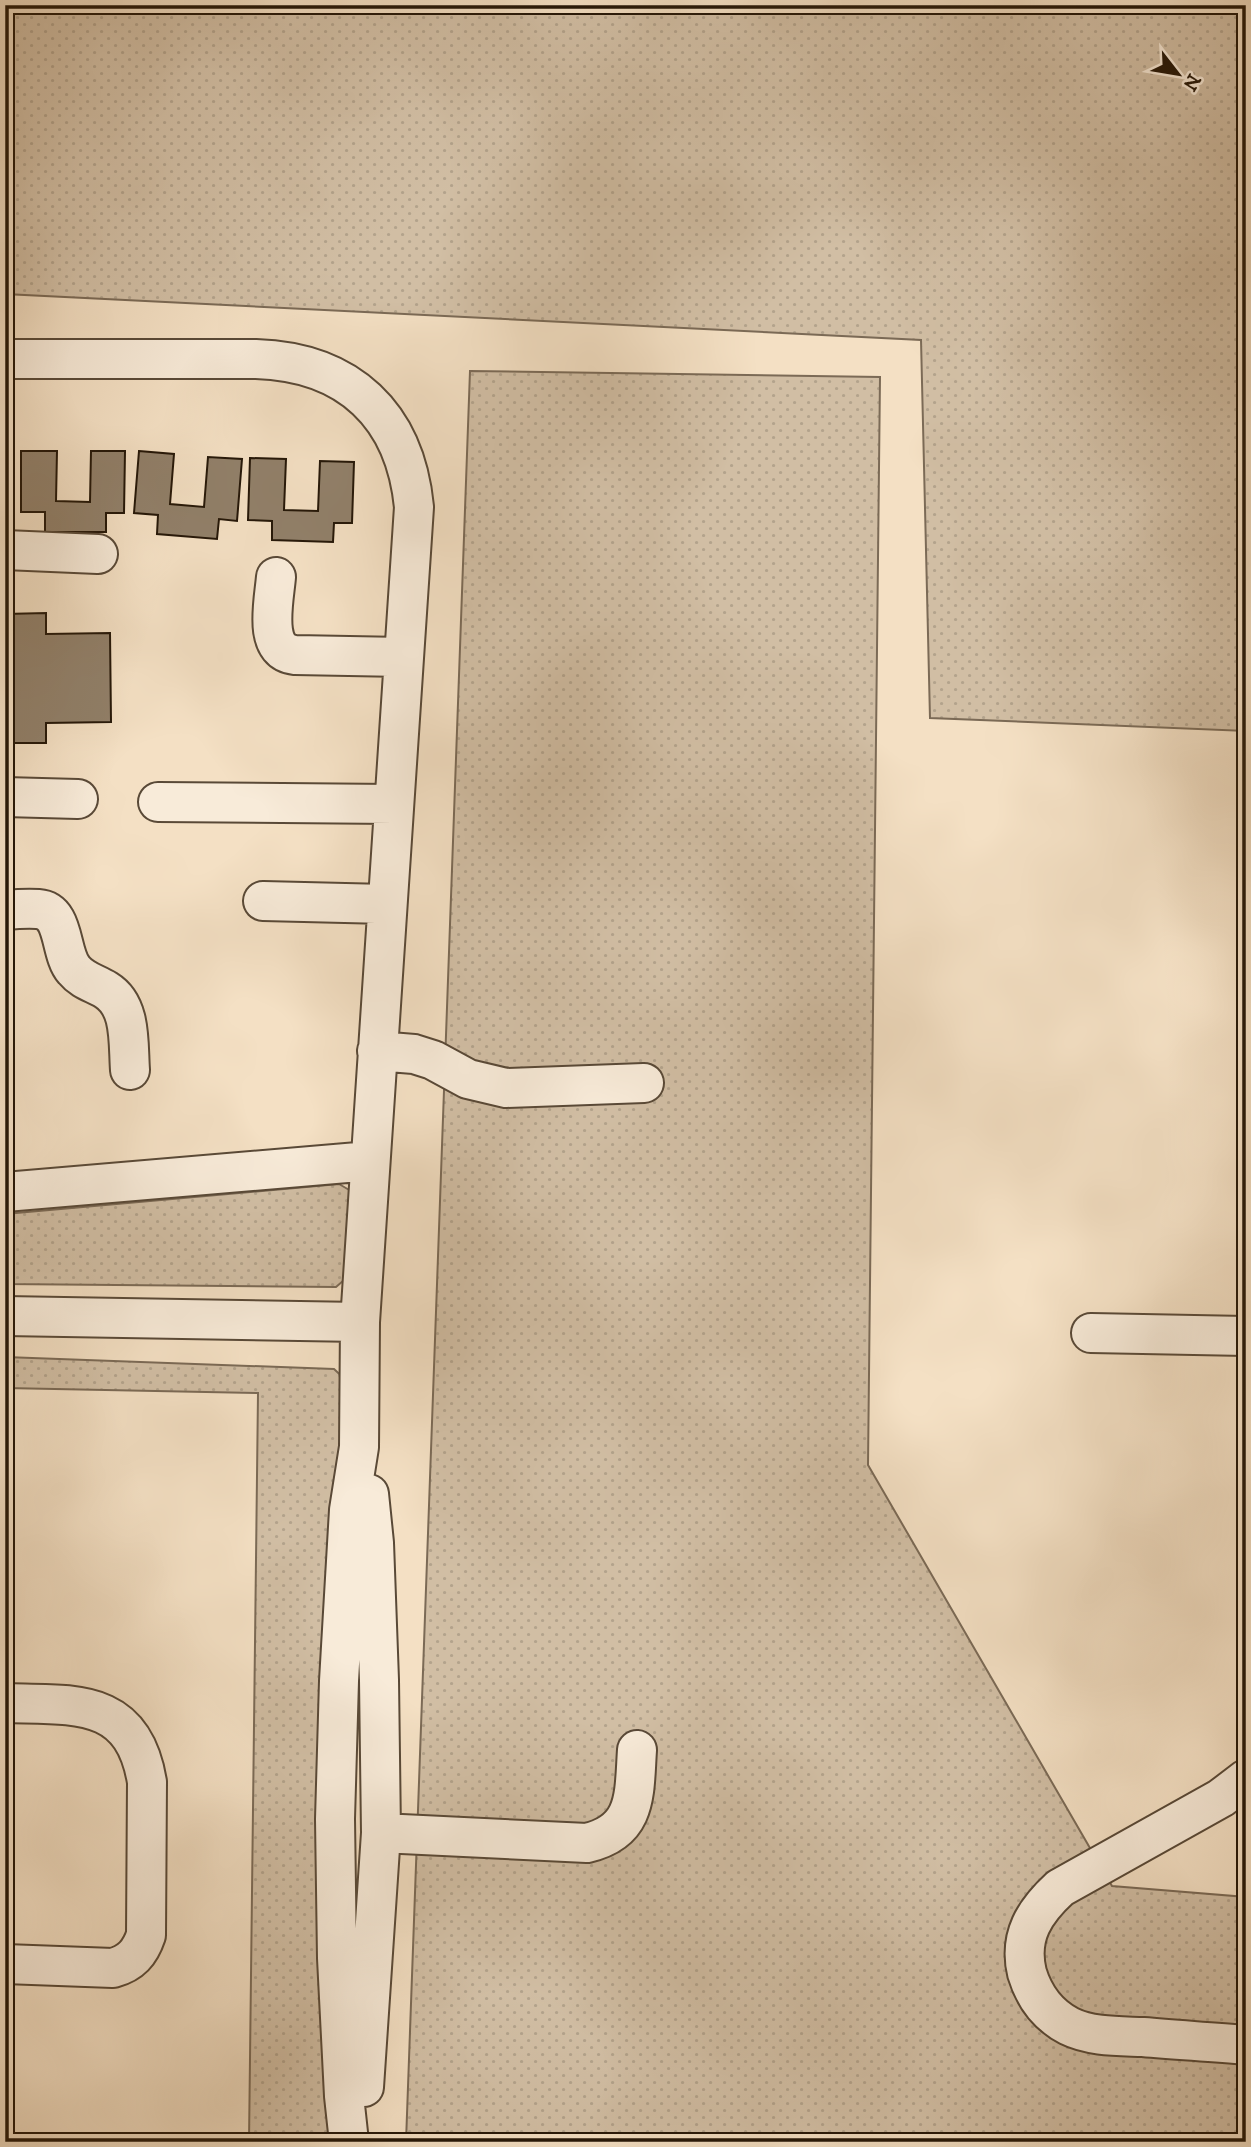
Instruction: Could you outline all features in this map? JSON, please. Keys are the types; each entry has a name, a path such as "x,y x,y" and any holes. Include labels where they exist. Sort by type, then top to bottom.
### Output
{"lane":[{"path":"6,360 284,360 310,366 334,376 357,391 376,409 392,431 404,455 411,481 414,507 360,1322 359,1447 349,1510 338,1681 335,1819 337,1958 349,2142"},
{"path":"5,550 98,554"},
{"path":"276,577 273,633 276,646 281,651 295,655 403,657"},
{"path":"5,797 78,799"},
{"path":"158,802 394,804"},
{"path":"262,901 386,904"},
{"path":"5,910 40,909 52,915 59,926 66,957 72,968 81,978 112,993 124,1011 130,1070"},
{"path":"377,1051 414,1054 433,1060 468,1079 506,1088 644,1083"},
{"path":"5,1192 370,1161"},
{"path":"5,1316 360,1322"},
{"path":"1091,1333 1246,1336"},
{"path":"359,1447 371,1510 374,1543 381,1833 360,2142"},
{"path":"5,1703 92,1708 114,1719 131,1736 143,1758 147,1782 146,1935 141,1948 124,1965 113,1968 5,1964"},
{"path":"381,1833 586,1843 600,1840 613,1833 630,1811 634,1797 637,1750"},
{"path":"1246,1779 1221,1798 1060,1888 1040,1907 1027,1932 1024,1960 1031,1987 1047,2011 1070,2027 1097,2034 1246,2045"}],"shaded area":[{"path":"5,5 1246,5 1246,731 930,718 921,340 5,294"},
{"path":"470,371 880,377 868,1465 1112,1886 1246,1897 1246,2142 406,2142"},
{"path":"339,1184 356,1194 358,1268 336,1287 5,1284 5,1214"},
{"path":"5,1357 334,1369 349,1383 333,2142 249,2142 258,1393 5,1388"}],"building":[{"path":"21,451 57,451 56,501 90,502 91,451 125,451 124,513 106,513 106,532 45,532 45,512 21,512"},
{"path":"139,451 174,454 170,504 204,507 208,457 242,459 237,521 219,519 217,539 157,534 158,515 134,513"},
{"path":"5,453 11,453 12,514 5,514"},
{"path":"250,458 286,459 284,510 318,511 320,461 354,462 352,523 334,523 333,542 272,540 272,521 248,520"},
{"path":"46,613 46,634 110,633 111,722 46,723 46,743 5,743 5,614"},
{"path":"1240,1043 1246,1043 1246,1119 1239,1119"},
{"path":"1237,1156 1246,1156 1246,1231 1237,1231"}]}
